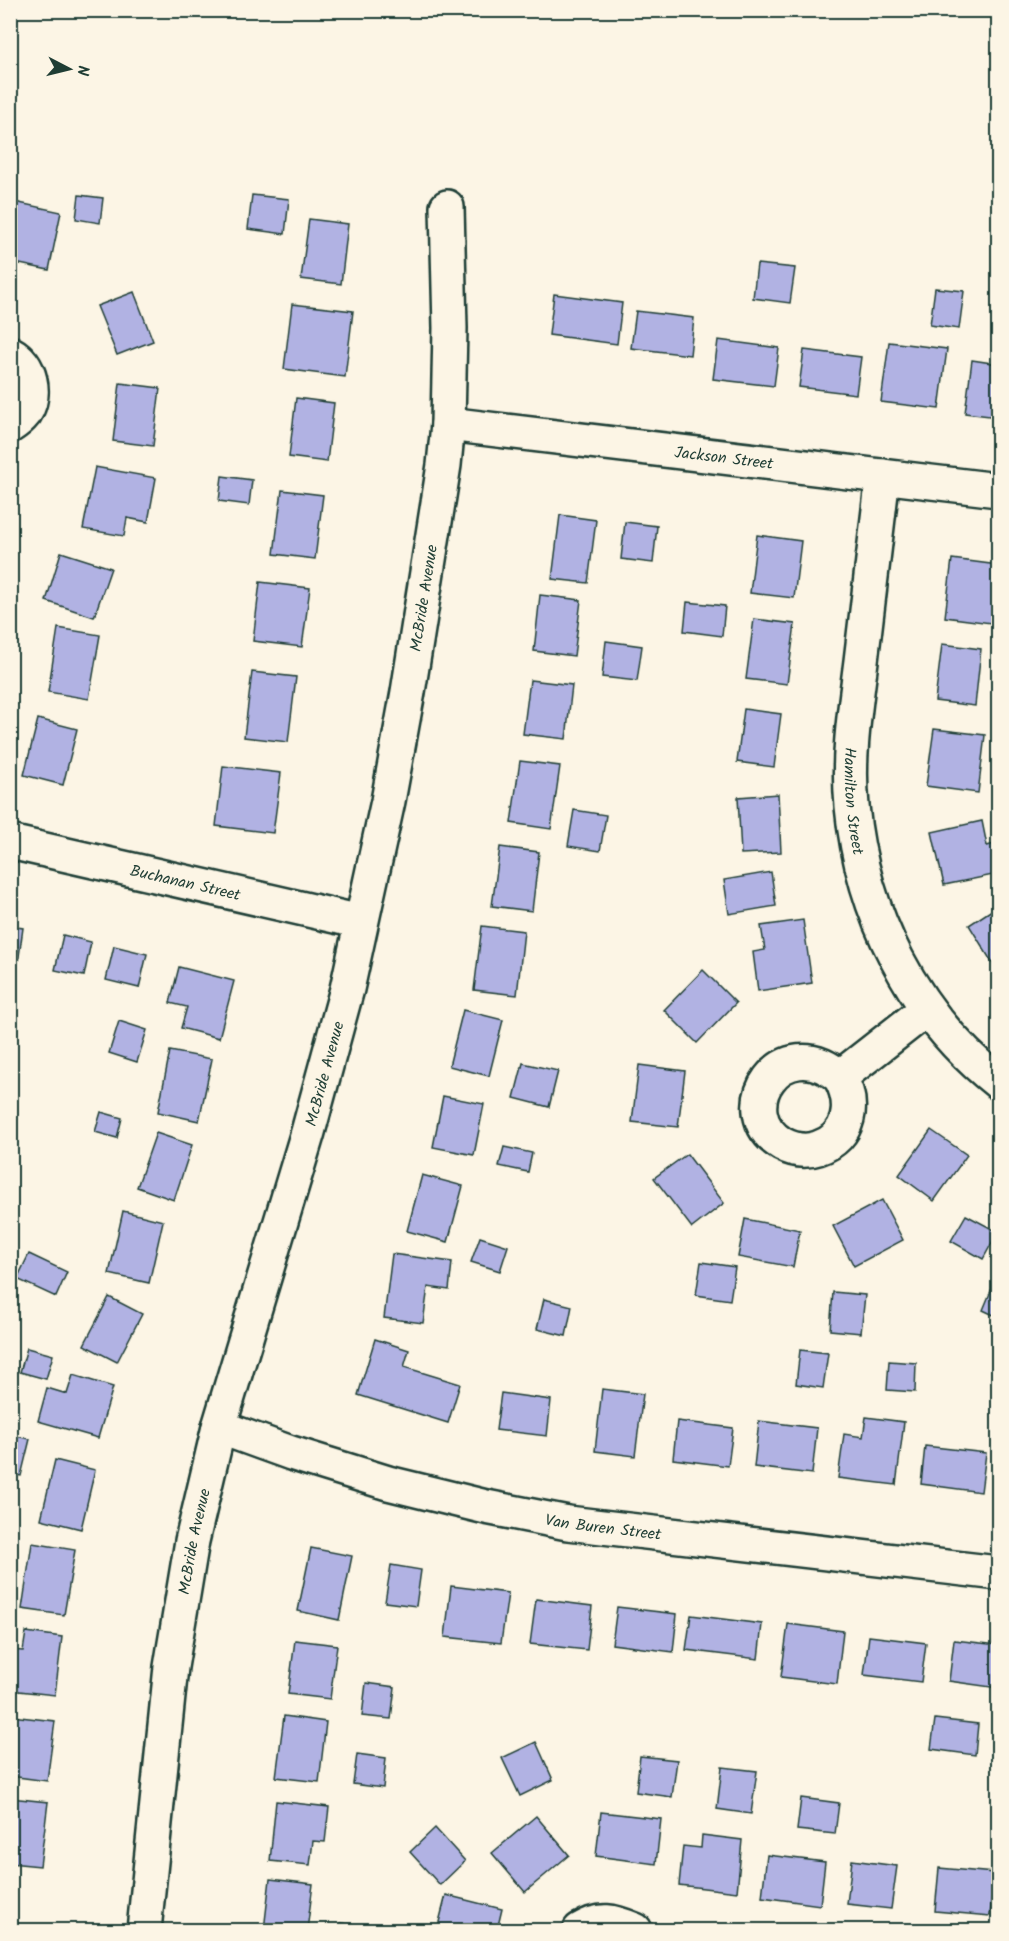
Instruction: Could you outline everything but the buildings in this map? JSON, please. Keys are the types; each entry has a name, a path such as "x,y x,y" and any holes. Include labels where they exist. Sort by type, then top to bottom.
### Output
{"street":[{"name":"McBride Avenue","path":"144,1930 171,1666 192,1541 219,1427 308,1132 347,989 371,886 408,692 444,465 448,424 450,328 447,207"},
{"path":"10,353 22,361 27,370 30,397 24,413 10,426"},
{"name":"Jackson Street","path":"448,424 999,490"},
{"name":"Hamilton Street","path":"883,476 851,743 852,804 859,852 875,912 900,968 927,1009 957,1044 999,1082"},
{"name":"Buchanan Street","path":"10,842 361,922"},
{"path":"840,1077 927,1009"},
{"name":"Van Buren Street","path":"219,1427 291,1453 388,1483 486,1507 568,1523 999,1573"},
{"path":"580,1930 597,1922 613,1921 635,1930"}]}
